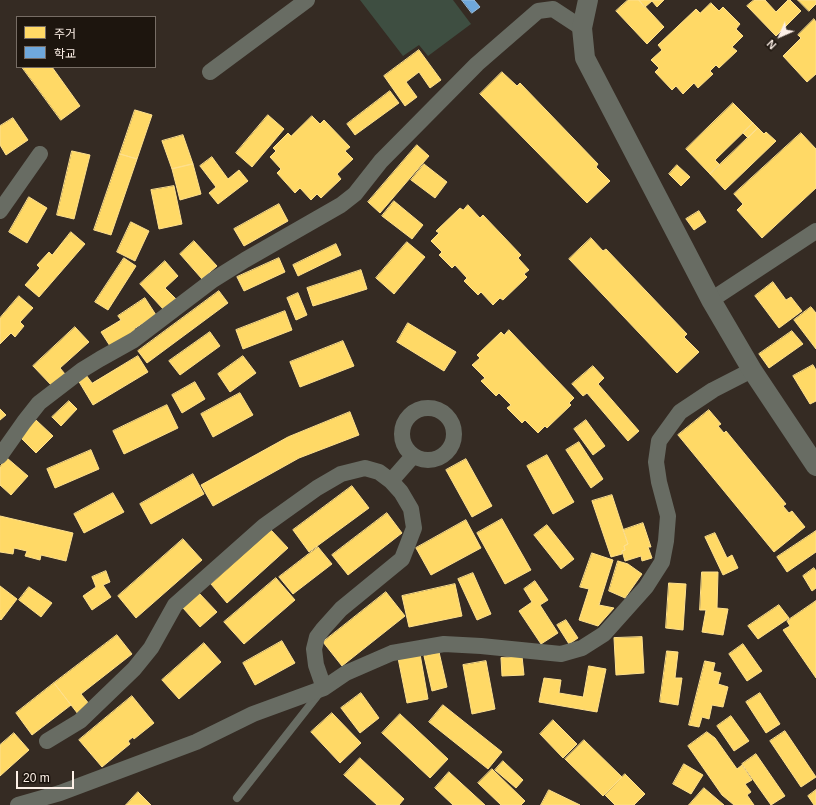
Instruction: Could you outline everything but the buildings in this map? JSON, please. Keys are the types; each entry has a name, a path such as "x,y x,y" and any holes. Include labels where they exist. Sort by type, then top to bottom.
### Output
{"street":[{"path":"210,72 307,0"},
{"path":"588,0 582,28 585,58 711,300 752,370 816,466"},
{"path":"0,456 39,403 82,370 134,340 213,280 346,202 355,194 381,161 477,64 538,11 553,9 582,28"},
{"path":"0,211 40,154"},
{"path":"711,300 816,232"},
{"path":"18,805 60,793 196,742 253,714 324,688 346,673 392,653 444,644 561,654 582,648 604,634 646,587 662,562 666,542 668,516 659,482 656,462 659,441 680,412 713,390 752,370"},
{"path":"391,481 413,456"},
{"path":"47,741 80,721 134,669 151,648 175,605 264,526 317,488 341,474 365,468 379,472 391,481 401,492 411,509 414,528 402,558 341,609 322,629 317,637 314,649 316,665 324,688"}],"lane":[{"path":"237,798 324,688"}],"green space":[{"path":"360,0 453,0 471,24 428,56 419,45 403,56"}]}
